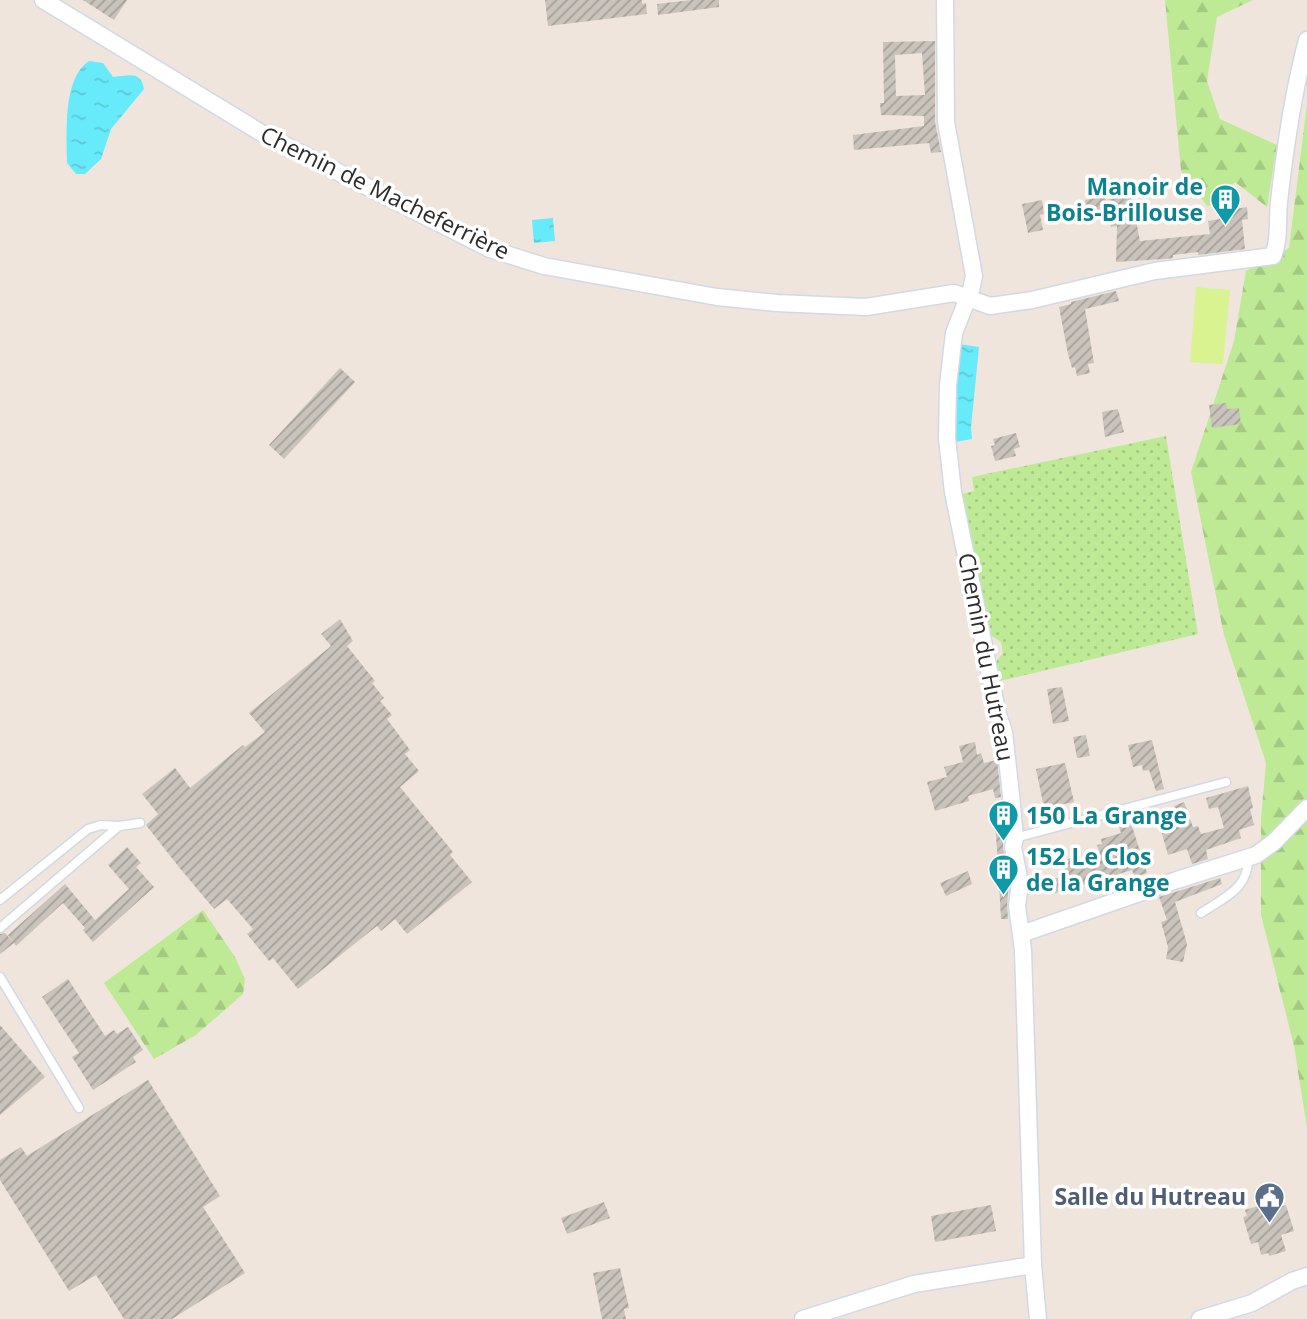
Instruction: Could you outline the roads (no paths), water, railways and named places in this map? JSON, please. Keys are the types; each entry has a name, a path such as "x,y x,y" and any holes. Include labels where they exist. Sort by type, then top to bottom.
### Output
{"street":[{"name":"Chemin de Macheferrière","path":"43,0 263,134 491,249 544,266 717,297 839,307 892,304 954,293 996,306 1156,271 1263,258 1275,254 1292,108 1307,40"},
{"name":"Chemin du Hutreau","path":"945,0 946,122 973,267 973,283 954,333 947,438 951,475 996,702 1004,728 1015,838 1013,847 1020,883 1017,906 1021,932 1033,1265 1038,1319"},
{"path":"1021,932 1256,855 1274,842 1307,808"},
{"path":"803,1319 914,1284 1033,1265"},
{"path":"1200,1319 1252,1303 1292,1281 1307,1276"}],"lane":[{"path":"1015,838 1226,782"},
{"path":"0,900 88,829 102,825 140,823"},
{"path":"0,928 120,826"},
{"path":"1200,913 1240,887 1249,870 1248,858"},
{"path":"0,977 79,1108"}],"water":[{"path":"89,61 103,63 113,77 137,77 144,89 111,129 101,159 85,174 76,174 67,163 68,108 74,80 80,69"},
{"path":"553,218 555,241 534,243 532,220"},
{"path":"959,344 979,347 972,439 955,442 953,410"}],"place":[{"name":"Manoir de Bois-Brillouse","path":"1226,227"},
{"name":"150 La Grange","path":"1003,843"},
{"name":"152 Le Clos de la Grange","path":"1003,897"},
{"name":"Salle du Hutreau","path":"1269,1224"}]}
